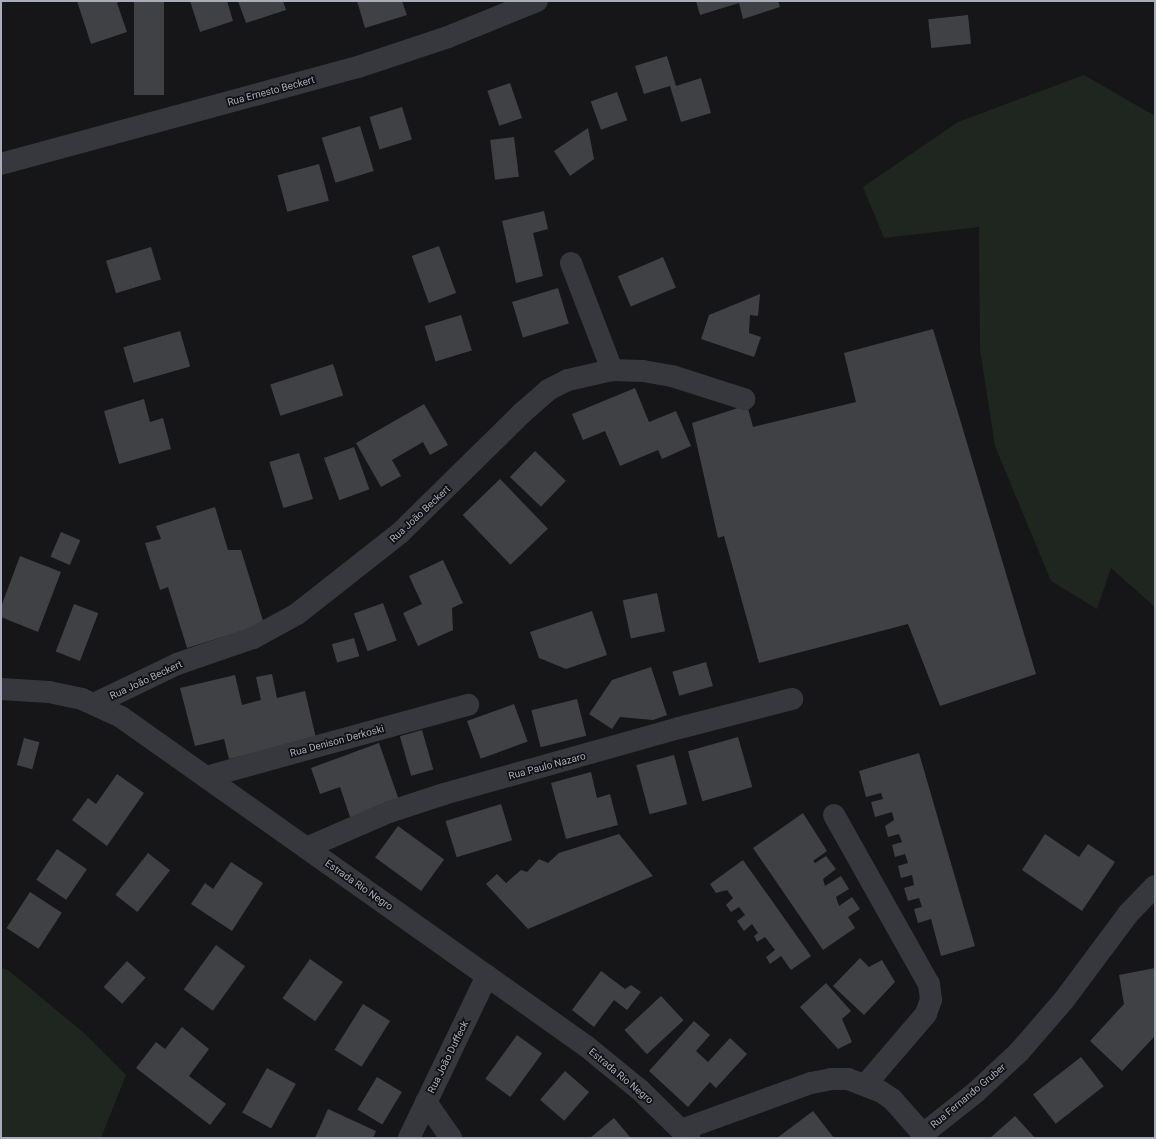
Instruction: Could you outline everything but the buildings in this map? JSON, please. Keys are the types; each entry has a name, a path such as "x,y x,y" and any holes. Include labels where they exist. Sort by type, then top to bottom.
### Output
{"street":[{"name":"Rua Ernesto Beckert","path":"1,164 358,67 448,37 537,1"},
{"path":"571,263 612,370"},
{"name":"Rua João Beckert","path":"94,704 177,664 254,638 290,618 400,533 548,390 568,380 612,370 672,376 744,399"},
{"name":"Estrada Rio Negro","path":"1,689 49,692 94,704 121,717 616,1069 685,1134"},
{"name":"Rua Paulo Nazaro","path":"306,848 389,812 444,794 792,699"},
{"name":"Rua Denison Derkoski","path":"206,777 468,705"},
{"path":"834,815 929,984 930,1000 926,1014 866,1084"},
{"name":"Rua Fernando Gruber","path":"685,1134 811,1083 837,1079 866,1084 892,1099 925,1136 1019,1052 1064,1000 1128,914 1155,886"},
{"name":"Rua João Duffeck","path":"410,1138 487,976"},
{"path":"426,1102 451,1138"}],"shaded area":[{"path":"1084,75 1155,116 1155,607 1111,568 1097,609 1051,581 995,446 980,349 979,227 884,238 863,187 958,122"},
{"path":"1,968 8,970 84,1033 126,1075 101,1138 1,1138"}]}
